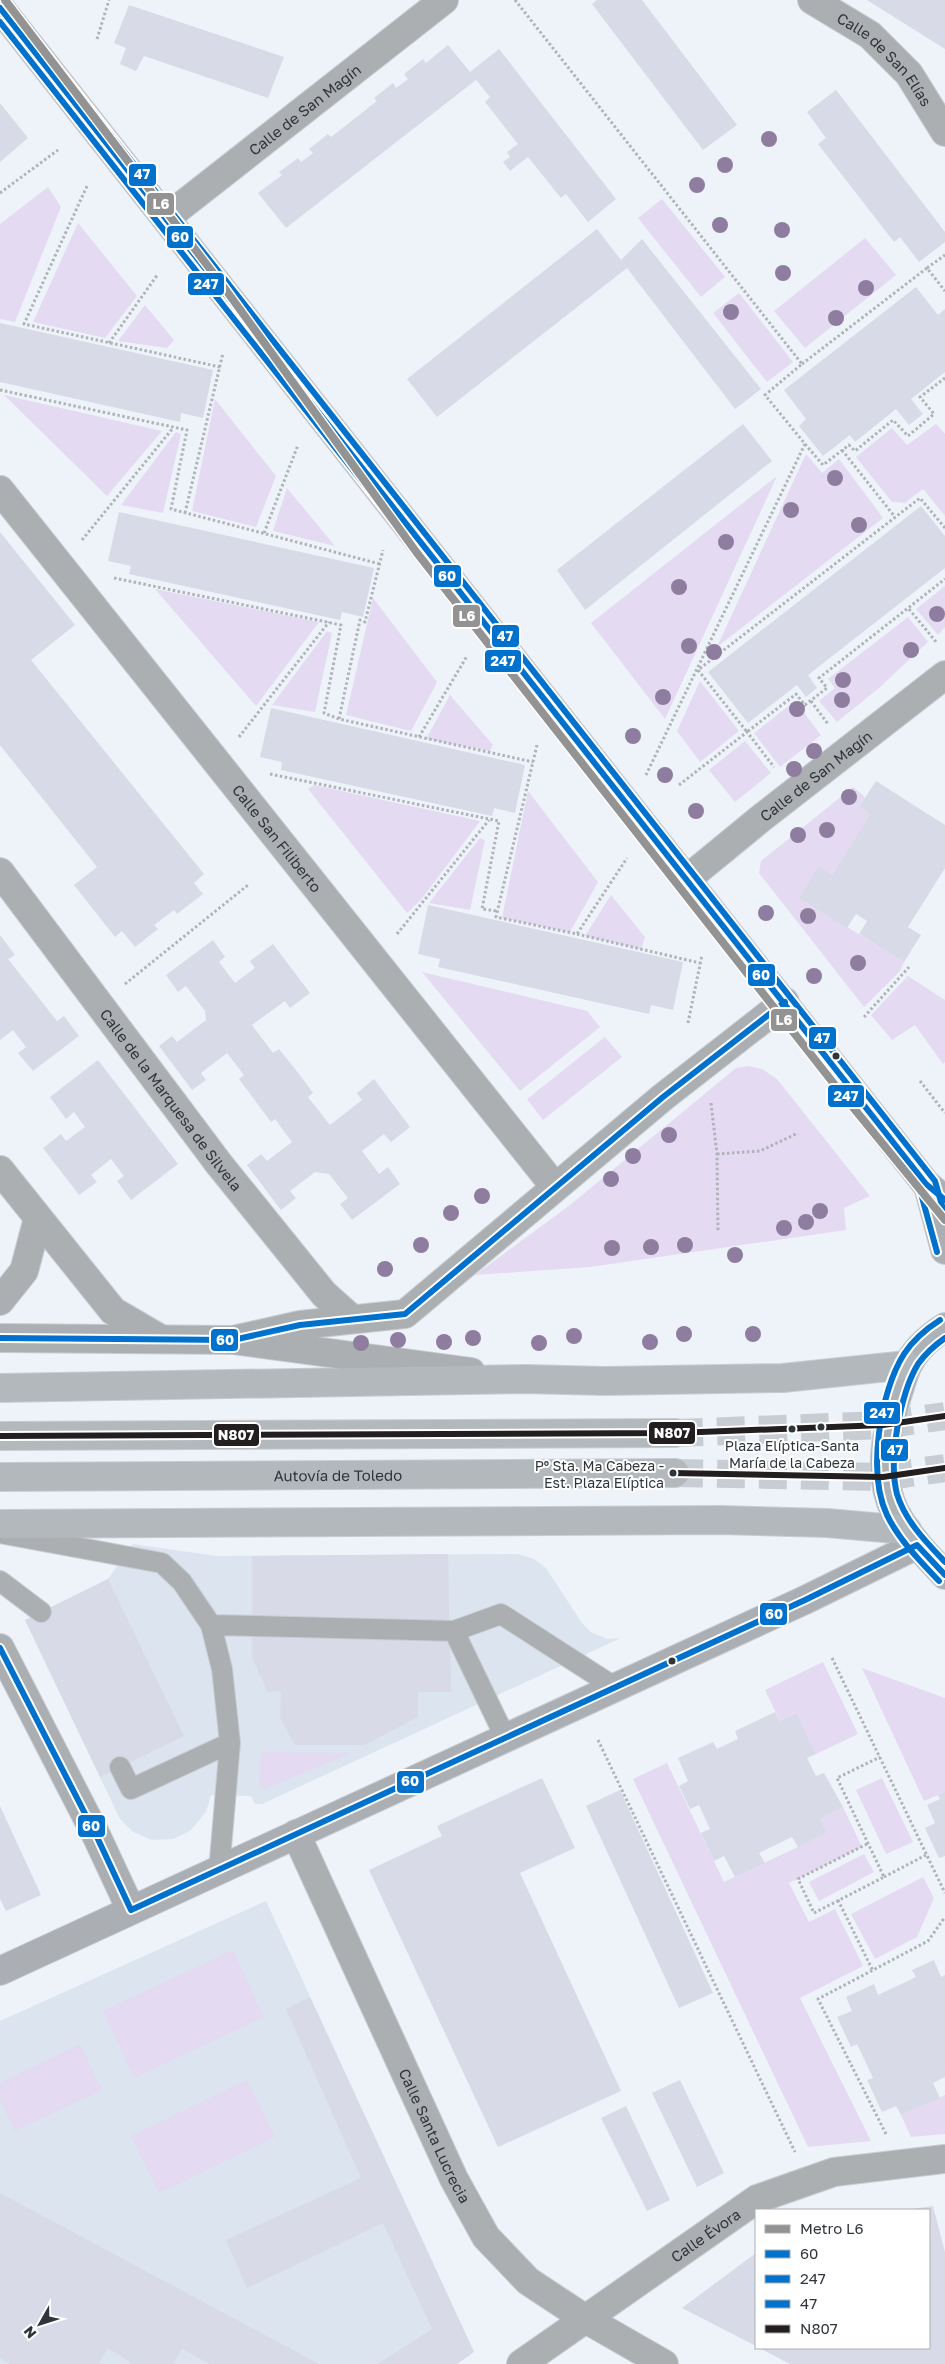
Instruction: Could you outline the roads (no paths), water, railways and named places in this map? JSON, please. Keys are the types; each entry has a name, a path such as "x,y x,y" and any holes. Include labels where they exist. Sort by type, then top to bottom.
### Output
{"highway":[{"path":"0,1388 525,1379 605,1382 783,1378 907,1365"},
{"path":"0,1436 675,1433"},
{"name":"Autovía de Toledo","path":"0,1477 675,1473"},
{"path":"0,1524 721,1520 826,1523 912,1537"}],"main road":[{"path":"0,8 936,1193 945,1250"},
{"path":"945,1327 926,1342 907,1365 895,1402 884,1458 888,1492 895,1512 912,1537 945,1575"},
{"path":"0,1971 805,1600 912,1537"}],"street":[{"name":"Calle de San Magín","path":"166,218 444,0"},
{"name":"Calle de San Elías","path":"812,0 870,35 909,74 945,132"},
{"name":"Calle San Filiberto","path":"0,490 555,1188"},
{"name":"Calle de San Magín","path":"687,879 760,818 945,675"},
{"name":"Calle de la Marquesa de Silvela","path":"0,872 225,1171 324,1294 352,1320"},
{"path":"233,1340 300,1325 405,1314 685,1079 784,1002"},
{"path":"0,1170 113,1311 162,1339"},
{"path":"0,1301 24,1271 38,1218"},
{"path":"0,1338 233,1340 525,1379"},
{"path":"0,1648 97,1838 131,1910"},
{"name":"Calle Santa Lucrecia","path":"296,1834 454,2179 486,2237 528,2282 584,2318 664,2364"},
{"name":"Calle Évora","path":"521,2364 584,2318 757,2199 834,2172 945,2159"}],"lane":[{"path":"0,1533 162,1563 182,1582 211,1625 222,1669 230,1743 219,1871"},
{"path":"0,1581 41,1612"},
{"path":"211,1625 454,1631 501,1614 616,1688"},
{"path":"454,1631 506,1739"},
{"path":"120,1767 131,1789 230,1743"}],"tunnel":[{"path":"675,1433 883,1425 945,1416"},
{"path":"675,1473 883,1477 945,1468"}],"metro line":[{"name":"L6","path":"5,0 220,282 417,553 838,1089 945,1220"}],"place":[{"name":"Plaza Elíptica-Santa María de la Cabeza","path":"792,1429"},
{"name":"Pº Sta. Mª Cabeza - Est. Plaza Elíptica","path":"673,1473"}]}
